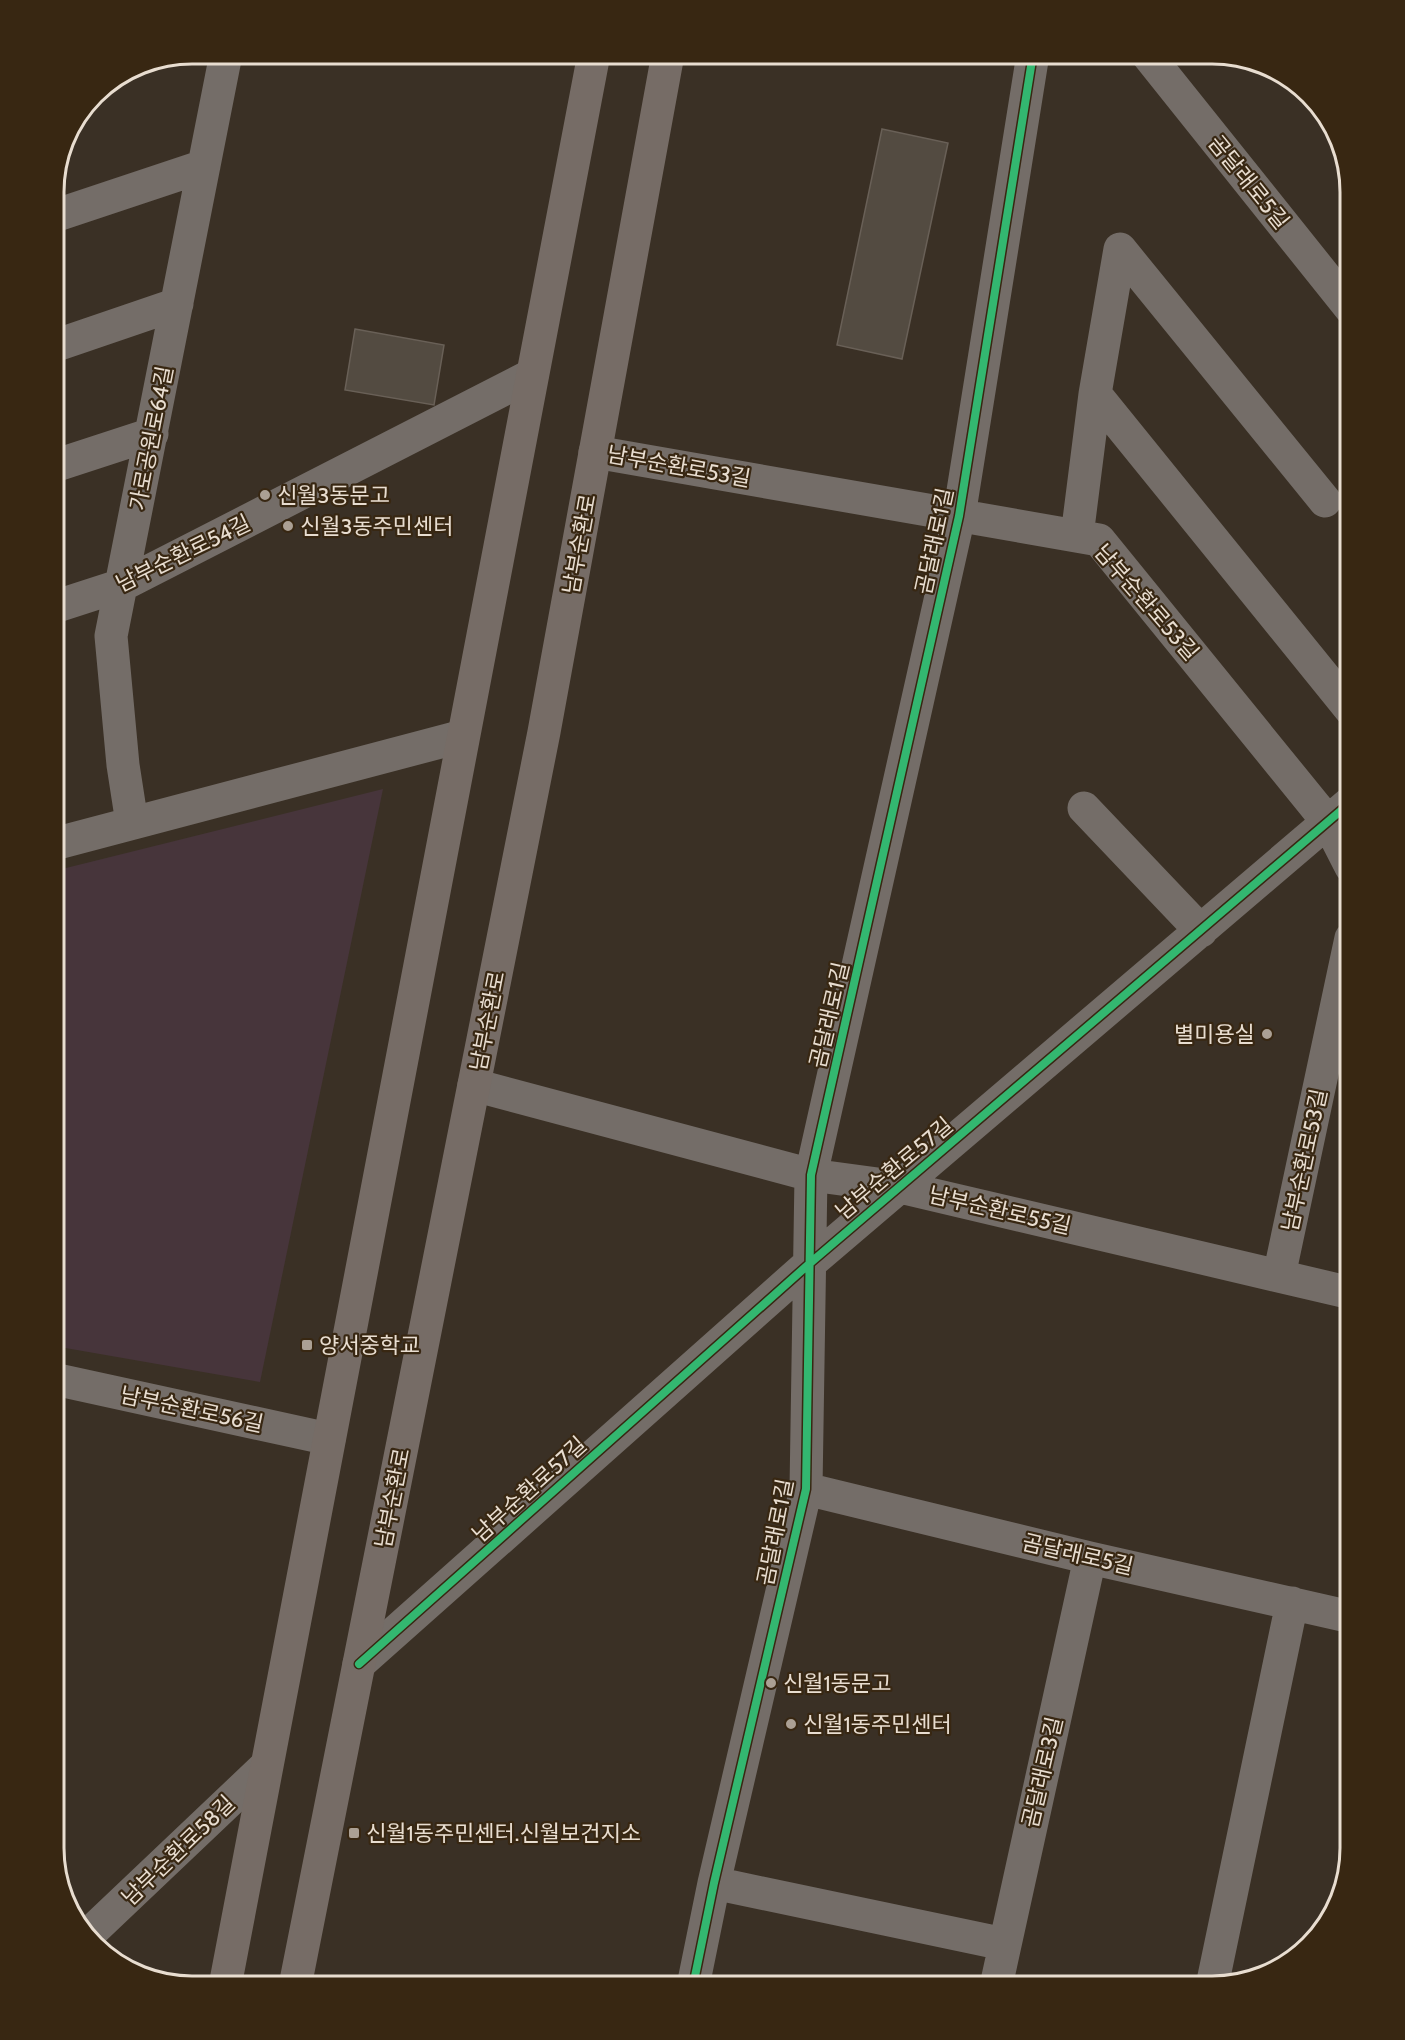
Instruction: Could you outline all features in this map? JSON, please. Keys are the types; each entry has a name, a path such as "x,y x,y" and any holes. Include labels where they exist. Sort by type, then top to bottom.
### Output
{"main road":[{"path":"227,1975 592,64"},
{"name":"남부순환로","path":"297,1975 542,744 666,64"}],"street":[{"name":"가로공원로64길","path":"132,823 123,765 111,636 224,64"},
{"name":"곰달래로1길","path":"695,1975 714,1884 806,1489 811,1175 959,516 1031,65"},
{"name":"곰달래로5길","path":"1156,65 1340,295"},
{"path":"65,212 204,166"},
{"path":"1077,536 1095,394 1120,249 1325,501"},
{"path":"65,342 177,304"},
{"name":"남부순환로54길","path":"65,604 122,585 532,375"},
{"path":"1095,394 1340,696"},
{"path":"65,462 152,434"},
{"name":"남부순환로53길","path":"595,452 1099,540 1340,812"},
{"path":"65,841 463,736"},
{"path":"1084,808 1201,931"},
{"name":"남부순환로57길","path":"359,1664 809,1264 1340,812"},
{"name":"남부순환로53길","path":"1279,1276 1340,990"},
{"name":"남부순환로55길","path":"474,1085 811,1175 900,1187 1340,1290"},
{"name":"남부순환로56길","path":"64,1380 329,1439"},
{"name":"곰달래로5길","path":"806,1489 1090,1558 1340,1614"},
{"name":"곰달래로3길","path":"998,1976 1090,1558"},
{"path":"1214,1976 1292,1603"},
{"name":"남부순환로58길","path":"94,1930 266,1766"},
{"path":"714,1884 1004,1944"}],"shaded area":[{"path":"383,789 260,1382 64,1348 65,868"}],"building":[{"path":"882,129 948,143 902,359 837,345"},
{"path":"355,329 444,345 434,405 345,390"}],"cycle path":[{"path":"695,1975 714,1883 806,1489 811,1175 959,516 1031,65"},
{"path":"359,1664 809,1264 1340,811"}],"place":[{"name":"신월3동문고","path":"265,495"},
{"name":"신월3동주민센터","path":"288,526"},
{"name":"별미용실","path":"1267,1034"},
{"name":"양서중학교","path":"307,1345"},
{"name":"신월1동문고","path":"771,1683"},
{"name":"신월1동주민센터","path":"791,1724"},
{"name":"신월1동주민센터.신월보건지소","path":"354,1833"}]}
